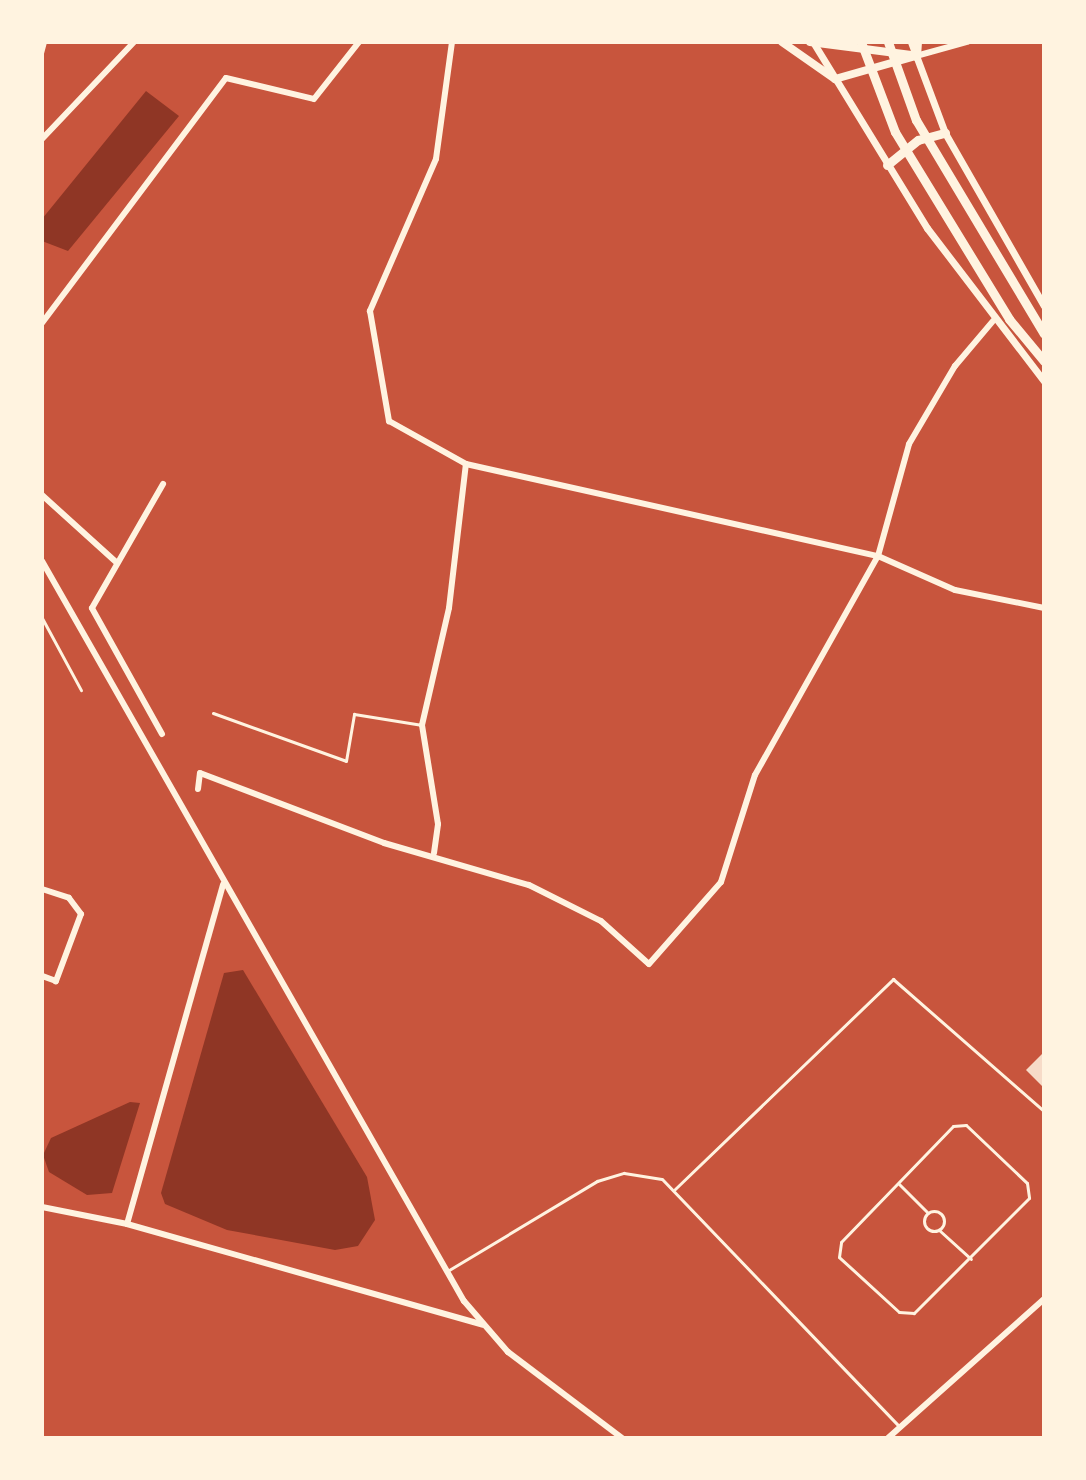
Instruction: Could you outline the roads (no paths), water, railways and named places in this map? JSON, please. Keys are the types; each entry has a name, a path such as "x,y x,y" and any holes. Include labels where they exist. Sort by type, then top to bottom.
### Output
{"main road":[{"path":"782,42 835,79 916,56"},
{"path":"861,42 895,132 1009,319 1044,361"},
{"path":"888,42 916,120 1044,334"},
{"path":"916,56 917,42"},
{"path":"812,43 916,56"},
{"path":"887,165 918,140 945,133"}],"street":[{"path":"42,139 134,42"},
{"path":"42,323 226,78 314,99 359,42"},
{"path":"452,42 436,159 370,311 389,421 466,464 878,556 955,590 1044,608"},
{"path":"911,42 945,133 1044,306"},
{"path":"916,56 967,42"},
{"path":"812,43 887,165 993,321 1044,381"},
{"path":"198,789 200,773 384,843 434,853 529,885 601,921 649,964 721,882 755,775 878,556 909,444 955,366 993,321"},
{"path":"434,853 438,824 422,725 449,608 466,464"},
{"path":"162,734 92,608 163,484"},
{"path":"42,495 117,563"},
{"path":"42,561 223,884 449,1270 485,1326 508,1352 622,1438"},
{"path":"127,1224 223,884"},
{"path":"42,889 79,904 81,914 56,981 42,976"},
{"path":"42,1207 127,1224 485,1326"},
{"path":"888,1438 1044,1299"}],"lane":[{"path":"42,53 45,42"},
{"path":"42,618 81,690"},
{"path":"213,713 346,761 354,714 422,725"},
{"path":"674,1190 893,979 1044,1111"},
{"path":"966,1125 1027,1183 1029,1198 971,1259 914,1313 899,1312 870,1290 839,1257 841,1242 953,1126 966,1125"},
{"path":"449,1270 597,1181 624,1173 662,1179 899,1426"},
{"path":"898,1183 927,1212 943,1215 939,1230"},
{"path":"927,1212 924,1225 939,1230 971,1259"}]}
